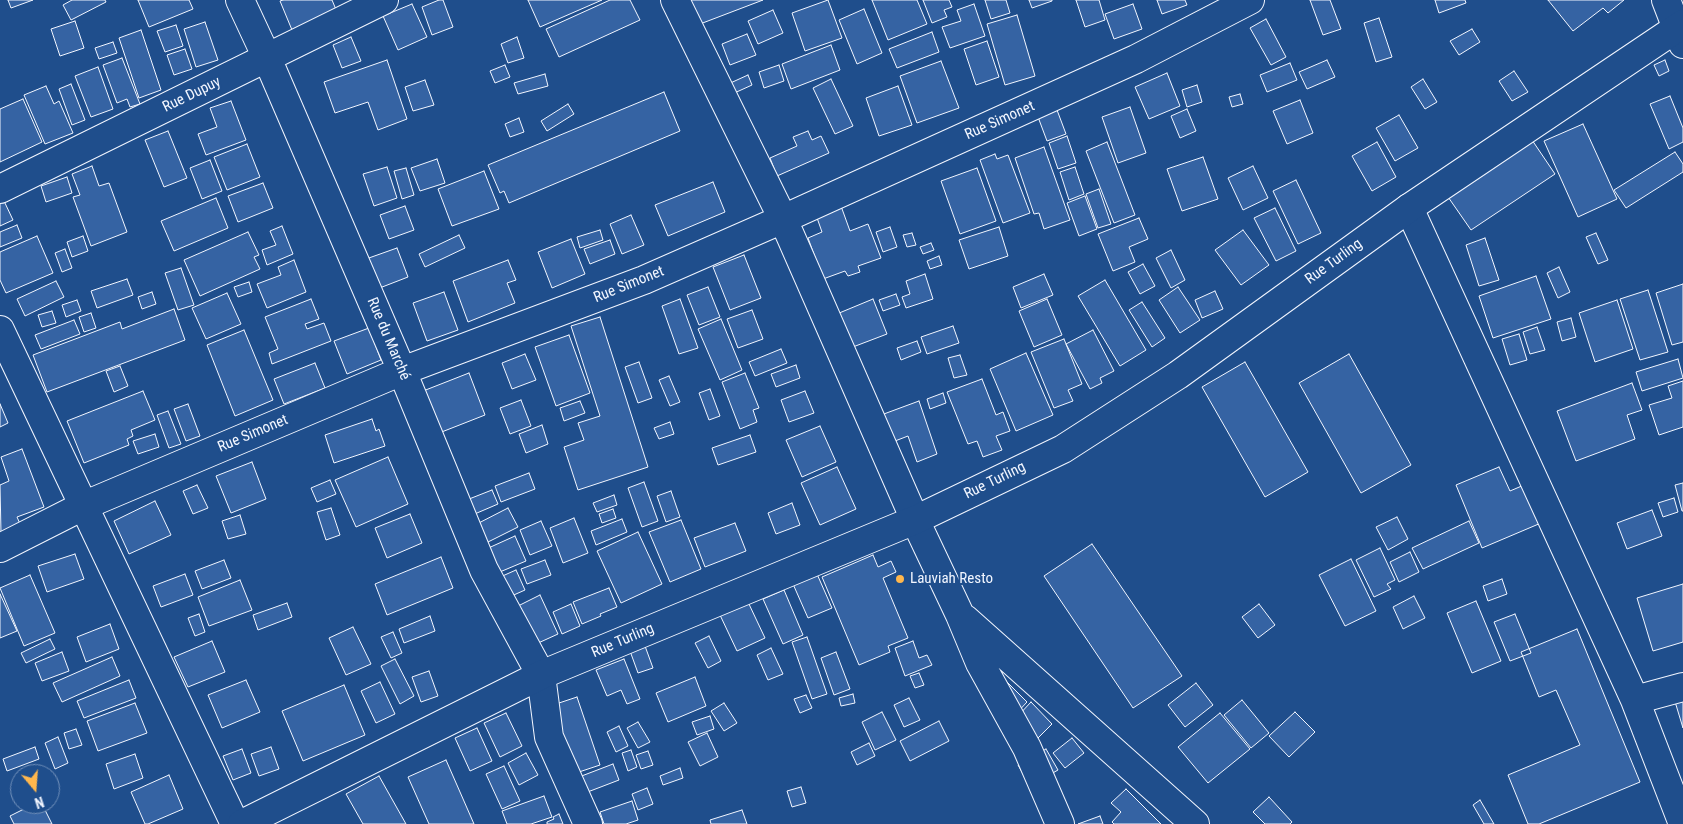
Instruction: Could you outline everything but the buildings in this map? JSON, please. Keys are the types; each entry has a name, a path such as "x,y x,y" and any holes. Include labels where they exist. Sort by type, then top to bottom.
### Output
{"street":[{"name":"Rue du Marché","path":"240,0 267,58 402,372 484,570 541,675"},
{"name":"Rue Dupuy","path":"0,189 384,0"},
{"path":"675,0 783,219 914,520 960,615 980,663 1027,748 1060,824"},
{"name":"Rue Simonet","path":"0,548 83,506 402,372 644,280 1136,59 1250,0"},
{"path":"1666,0 1681,32"},
{"name":"Rue Turling","path":"242,824 541,675 914,520 1063,449 1178,375 1410,208 1681,32"},
{"path":"1410,208 1636,700 1683,824"},
{"path":"0,330 235,824"},
{"path":"960,615 1195,824"},
{"path":"541,675 549,737 588,824"},
{"path":"1636,700 1683,687"}],"place":[{"name":"Lauviah Resto","path":"900,579"}]}
